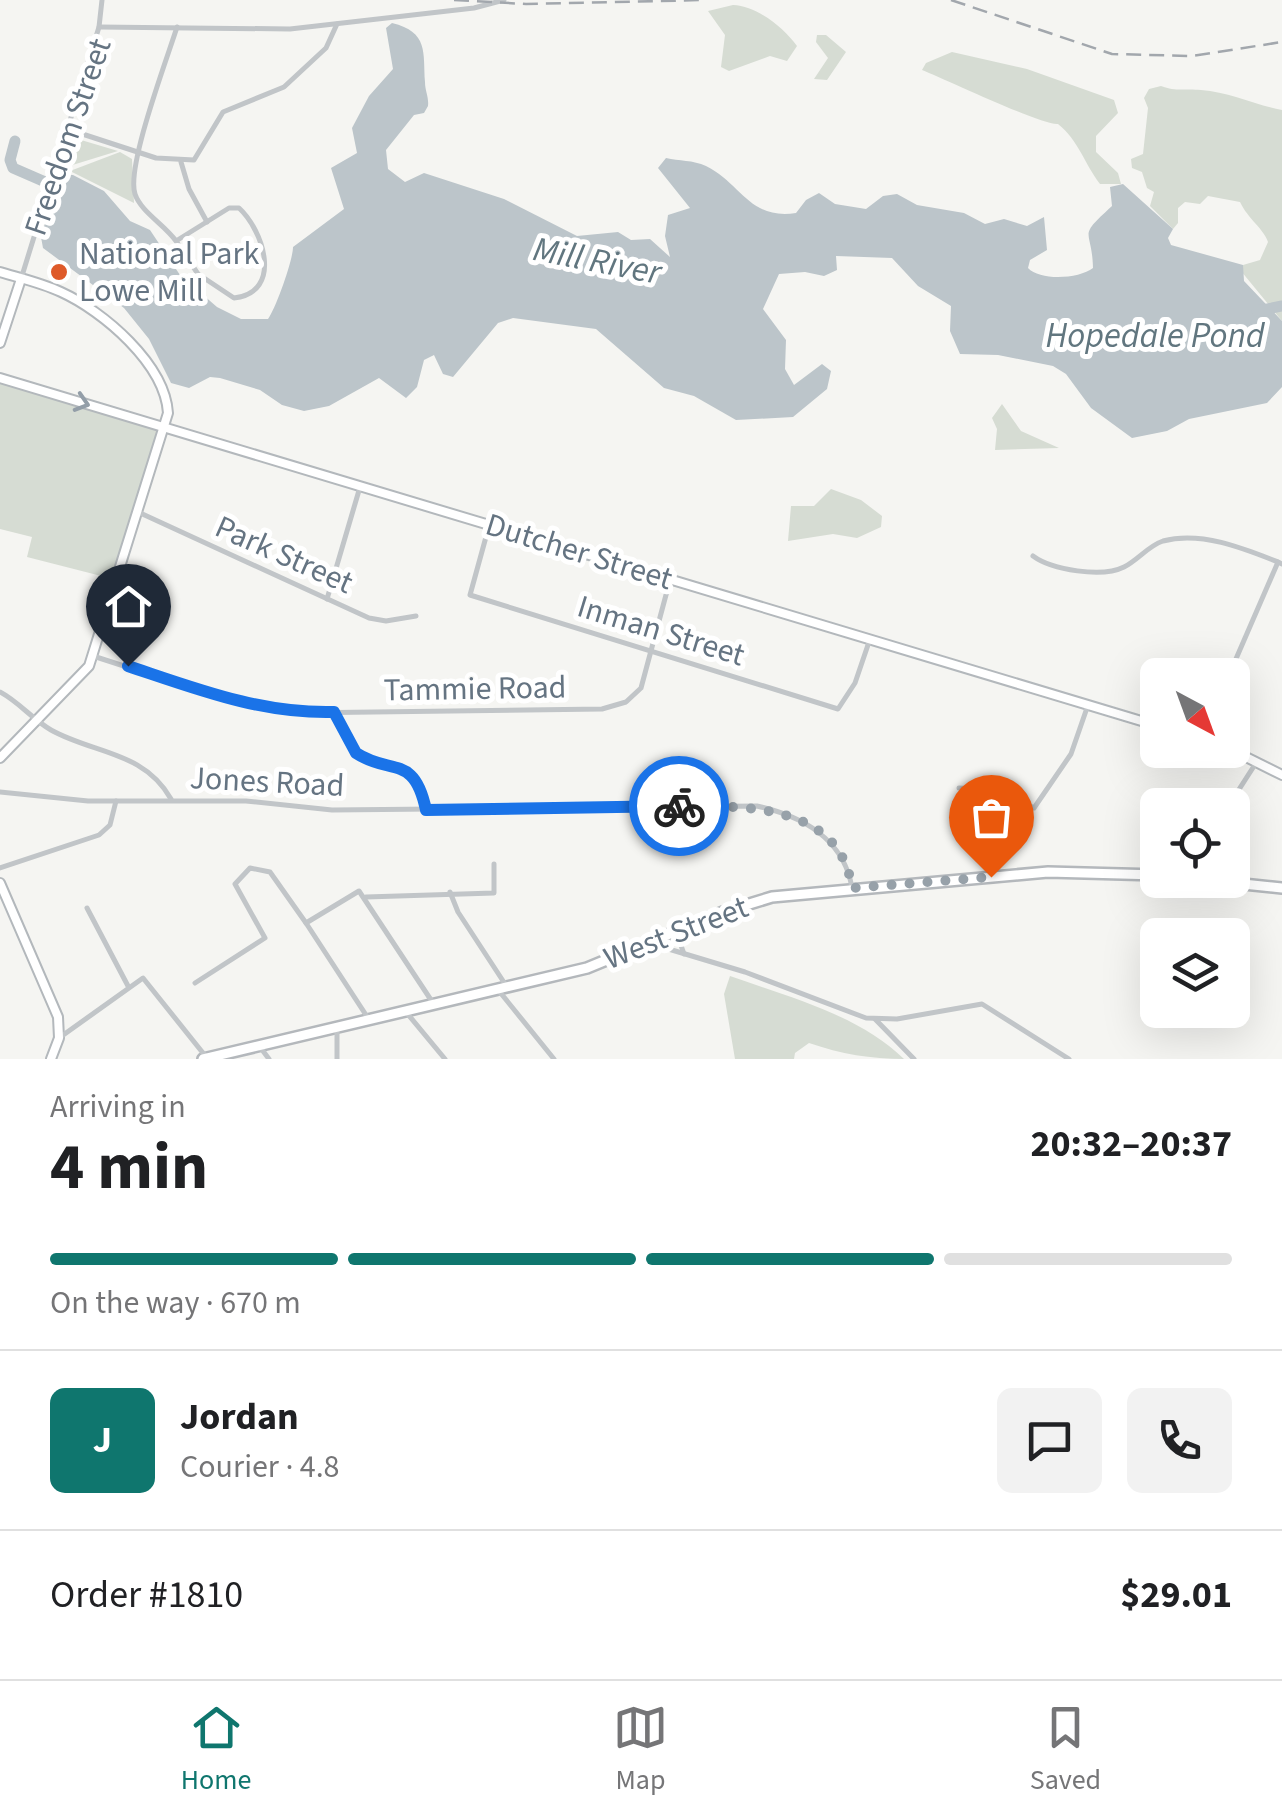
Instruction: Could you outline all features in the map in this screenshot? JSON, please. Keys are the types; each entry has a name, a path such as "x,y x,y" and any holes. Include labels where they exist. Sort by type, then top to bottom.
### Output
{"main road":[{"name":"West Street","path":"205,1058 591,967 750,903 852,888 1050,872 1140,874"},
{"path":"1250,885 1282,888"}],"street":[{"path":"99,27 102,0"},
{"name":"Freedom Street","path":"0,343 99,27 336,24 501,0"},
{"path":"67,128 181,162 198,156 223,112 284,87 326,48 336,24"},
{"path":"176,241 236,206 258,232 265,264 258,285 246,295 234,298 210,285 137,200 133,179 139,152 177,27"},
{"path":"181,162 189,190 206,222"},
{"path":"0,272 71,298 132,345 166,401 164,429 93,656 82,676 0,758"},
{"name":"Dutcher Street","path":"0,378 1140,721"},
{"path":"327,599 360,486"},
{"name":"Park Street","path":"138,512 377,621 416,616"},
{"name":"Inman Street","path":"489,526 470,596 838,710 855,684 870,639"},
{"path":"1034,556 1061,567 1110,570 1126,566 1163,542 1192,540 1224,543 1280,563 1237,658"},
{"name":"Tammie Road","path":"93,656 235,702 296,713 609,708 638,692 670,580"},
{"path":"0,692 36,722 65,738 142,765 171,799"},
{"path":"959,788 982,786 1001,791 1034,808 1071,754 1088,705"},
{"path":"334,712 356,753 399,766 412,775 426,810"},
{"path":"1250,757 1282,774"},
{"path":"1240,788 1257,760"},
{"name":"Jones Road","path":"0,792 116,801 246,800 332,810 757,806 787,814 821,834 844,862 852,888"},
{"path":"0,868 99,835 110,825 116,801"},
{"path":"365,897 494,893 494,864"},
{"path":"195,983 265,938 235,884 246,870 262,867 270,872 306,923 368,1018"},
{"path":"0,883 54,1006 59,1038 51,1059"},
{"path":"306,923 359,891 433,1003"},
{"path":"450,892 502,988 554,1059"},
{"path":"88,908 128,986"},
{"path":"677,932 684,954"},
{"path":"652,944 875,1019 982,1004 1069,1059"},
{"path":"59,1038 138,978 147,981 205,1058"},
{"path":"404,1010 444,1059"},
{"path":"875,1019 914,1059"},
{"path":"336,1025 337,1059"},
{"path":"258,1044 269,1059"}],"shaded area":[{"path":"733,5 761,14 785,33 797,46 787,61 770,56 729,71 721,67 725,35 708,11"},
{"path":"817,35 826,35 846,52 827,80 814,79 828,58 816,42"},
{"path":"952,52 1027,69 1114,100 1118,113 1096,136 1096,152 1118,173 1121,184 1100,184 1058,124 1014,110 922,70 926,63"},
{"path":"1161,86 1211,91 1282,110 1282,321 1241,271 1243,265 1260,260 1268,242 1240,202 1208,196 1200,204 1185,202 1178,208 1178,223 1173,229 1150,206 1154,192 1147,188 1142,172 1132,168 1131,159 1143,154 1148,108 1144,98 1149,89"},
{"path":"71,137 118,151 66,167 63,161"},
{"path":"120,152 132,159 134,203 70,171"},
{"path":"0,383 159,431 113,579 27,557 32,537 0,529"},
{"path":"1002,404 1021,431 1059,448 995,450 997,429 992,418"},
{"path":"831,489 861,500 882,516 881,527 857,538 833,534 788,541 791,506 814,506"},
{"path":"730,976 845,1019 904,1059 856,1055 809,1043 795,1053 794,1059 735,1059 724,994"}],"water":[{"name":"Hopedale Pond","path":"392,23 412,32 422,45 428,100 424,113 414,115 386,150 388,169 405,182 424,173 504,199 577,236 618,232 631,240 650,239 670,257 665,236 668,215 690,208 658,168 666,158 706,166 756,206 780,214 796,213 806,200 819,193 835,204 866,209 883,196 897,194 917,205 964,213 985,224 1004,219 1027,226 1044,217 1047,250 1030,260 1028,268 1041,275 1060,277 1093,268 1090,229 1112,206 1110,187 1123,184 1173,229 1168,238 1171,245 1243,265 1244,281 1282,321 1282,387 1267,403 1189,419 1167,431 1132,438 1091,408 1066,374 1053,366 998,355 960,354 950,331 951,306 918,286 892,258 836,256 837,270 824,276 805,272 779,274 763,309 786,340 785,369 794,385 822,364 831,371 827,389 793,417 736,420 694,396 664,388 596,329 513,318 498,323 453,377 443,374 434,355 424,360 417,387 406,398 379,378 329,406 304,411 282,405 260,390 220,378 210,377 189,388 171,383 149,339 124,308 43,248 41,237 52,199 43,193 49,174 73,175 104,191 130,221 150,230 180,275 217,307 241,319 268,319 284,284 293,247 344,209 331,168 357,153 352,128 369,96 393,69 386,28"}],"waterway":[{"name":"Mill River","path":"15,141 10,160 13,168 59,188"},
{"name":"Mill River","path":"1257,311 1282,306"}],"railway":[{"path":"454,0 526,4 704,0"},
{"path":"951,0 1112,54 1192,56 1282,42"}],"way so far":[{"path":"679,806 757,806 796,818 833,846 844,862 852,888 991,877"}],"place":[{"name":"National Park Lowe Mill","path":"59,272"}],"route":[{"path":"128,666 235,702 296,713 334,712 346,742 356,753 399,766 412,775 426,810 679,806"}]}
